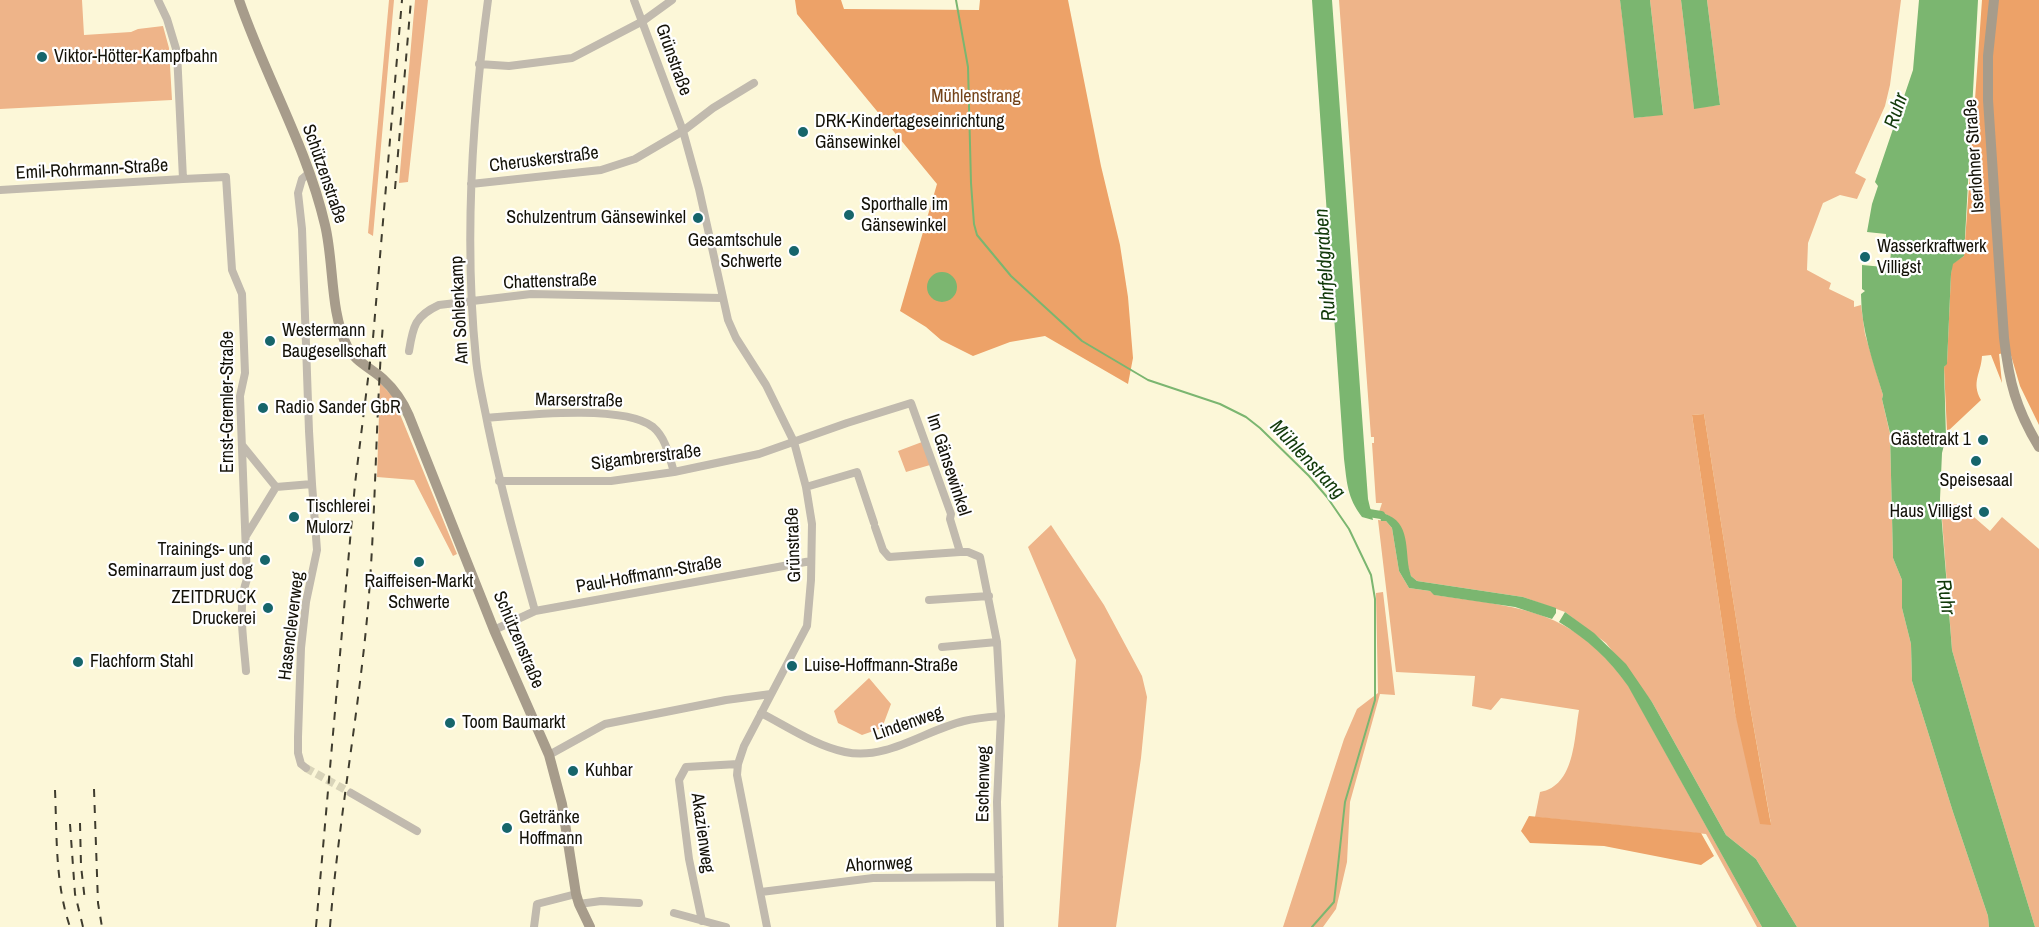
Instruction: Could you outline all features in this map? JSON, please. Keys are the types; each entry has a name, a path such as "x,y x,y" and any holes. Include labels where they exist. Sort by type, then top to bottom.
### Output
{"main road":[{"name":"Schützenstraße","path":"239,0 309,173 326,226 341,331 347,348 360,362 393,389 406,409 494,630 549,754 562,804 578,899 590,927"},
{"name":"Iserlohner Straße","path":"1994,0 1988,56 1988,100 2004,338 2009,375 2017,405 2039,447"}],"street":[{"name":"Emil-Rohrmann-Straße","path":"0,190 183,179 177,52 167,19 158,0"},
{"name":"Am Sohlenkamp","path":"488,0 479,64 471,184 472,302 476,361 500,481 535,611"},
{"name":"Grünstraße","path":"634,0 683,131 728,320 736,338 767,388 794,442 806,487 812,524 812,561 807,626 744,746 738,764 737,775 767,927"},
{"path":"479,64 509,66 572,58 643,21 672,0"},
{"name":"Grünstraße","path":"683,131 713,108 754,83"},
{"name":"Cheruskerstraße","path":"471,184 602,170 635,159 683,131"},
{"name":"Hasencleverweg","path":"306,768 301,764 298,753 301,648 306,602 317,550 309,431 302,229 298,193 302,179 309,173"},
{"name":"Ernst-Gremler-Straße","path":"183,179 226,177 232,270 242,294 245,373 240,396 247,579 242,603 246,671"},
{"name":"Chattenstraße","path":"409,351 413,326 428,310 439,305 531,294 722,298"},
{"name":"Im Gänsewinkel","path":"794,442 911,404 951,514 950,519 960,552"},
{"name":"Marserstraße","path":"487,418 557,413 627,415 655,428 666,444 674,472"},
{"name":"Sigambrerstraße","path":"500,481 611,481 674,472 759,454 794,442"},
{"path":"242,446 276,487"},
{"path":"806,487 857,472 885,554 889,557 960,552"},
{"path":"276,487 312,484"},
{"path":"246,536 276,487"},
{"name":"Eschenweg","path":"960,552 980,556 997,642 1001,716 997,802 1000,927"},
{"name":"Paul-Hoffmann-Straße","path":"494,630 535,611 812,561"},
{"path":"929,600 989,596"},
{"path":"942,647 997,642"},
{"path":"549,754 605,724 726,700 771,694"},
{"name":"Lindenweg","path":"761,713 826,747 861,754 882,751 964,721 1001,716"},
{"name":"Akazienweg","path":"702,921 689,859 679,780 686,767 738,764"},
{"path":"351,793 417,831"},
{"name":"Ahornweg","path":"761,892 873,878 999,877"},
{"path":"534,927 537,904 551,899 639,903"},
{"path":"674,913 726,927"}],"shaded area":[{"path":"0,0 82,0 84,35 131,32 163,26 169,48 172,100 0,109"},
{"path":"389,0 394,0 373,236 368,233"},
{"path":"415,0 428,0 408,182 399,183"},
{"path":"1339,0 1620,0 1635,118 1663,114 1650,0 1681,0 1694,108 1720,105 1707,0 1901,0 1890,85 1885,106 1855,173 1866,179 1857,199 1840,195 1823,203 1808,243 1807,270 1831,283 1829,289 1854,301 1854,307 1861,305 1865,334 1883,395 1890,434 1893,558 1902,580 1902,608 1911,644 1912,681 1988,916 1989,927 1797,927 1756,859 1726,835 1652,702 1606,643 1565,612 1523,597 1417,581 1411,576 1401,529 1397,522 1379,512 1382,503 1376,503 1372,443 1374,443 1374,437 1371,437","holes":["1704,414 1748,695 1771,824 1735,713 1692,415"]},
{"path":"380,383 393,397 457,554 453,556 414,480 377,477"},
{"path":"922,442 930,465 906,472 898,451"},
{"path":"1959,504 1990,531 2002,517 2039,549 2039,927 2035,927 1952,650 1941,506"},
{"path":"1378,520 1386,521 1392,528 1399,571 1409,588 1430,591 1435,595 1520,609 1543,616 1565,626 1586,640 1607,660 1628,685 1762,927 1757,927 1706,834 1535,817 1540,792 1552,788 1560,781 1571,759 1579,710 1501,698 1491,710 1472,706 1475,676 1396,672"},
{"path":"1051,525 1104,605 1142,676 1147,697 1141,758 1116,927 1058,927 1076,660 1028,547"},
{"path":"1383,592 1395,695 1380,694 1350,802 1347,862 1336,909 1323,927 1283,927 1344,739 1357,709 1378,693 1376,593"},
{"path":"869,678 891,704 882,728 862,735 838,723 834,711"}],"green space":[{"name":"Mühlenstrang","path":"795,0 841,0 844,9 979,10 980,0 1068,0 1101,166 1120,245 1128,297 1133,358 1128,384 1045,336 1010,342 973,356 941,340 926,327 900,311 937,184 797,14"},
{"path":"1982,0 2039,0 2039,425 2020,386 2010,352 1999,354 2002,383 1991,355 1982,356 1977,383 1981,400 1947,432 1944,367 1947,363 1951,274 1952,264 1964,256"},
{"path":"1704,414 1771,825 1760,824 1735,713 1692,415"},
{"path":"1529,816 1701,833 1714,856 1701,865 1604,846 1530,843 1521,831"}],"water":[{"path":"1312,0 1332,0 1368,499 1373,520 1362,517 1353,503 1348,490 1344,459"},
{"path":"1620,0 1650,0 1663,115 1634,118"},
{"path":"1681,0 1707,0 1720,105 1694,109"},
{"name":"Ruhr","path":"1919,0 1978,0 1964,256 1953,264 1951,274 1947,364 1944,367 1946,437 1942,453 1940,499 1952,650 2035,927 1989,927 1988,916 1912,681 1911,644 1902,608 1902,580 1893,558 1890,433 1883,395 1863,320 1861,294 1865,291 1862,289 1862,265 1884,267 1885,264 1890,264 1891,251 1886,251 1886,234 1867,232 1878,186 1875,182 1913,70"},
{"path":"942,272 953,276 957,287 953,298 942,302 931,298 927,287 931,276"},
{"path":"1379,512 1389,515 1401,527 1406,542 1411,576 1417,581 1523,597 1556,608 1556,613 1552,619 1515,607 1434,595 1430,591 1409,588 1399,571 1392,528 1386,521 1381,521"},
{"path":"1565,612 1594,633 1626,664 1652,702 1726,835 1756,859 1797,927 1762,927 1628,686 1597,650 1559,622"}],"waterway":[{"name":"Mühlenstrang","path":"956,0 968,67 971,183 977,235 1011,276 1082,341 1148,380 1220,404 1246,417 1260,428 1327,497 1349,529 1371,575 1375,599 1375,700 1345,802 1334,902 1312,927"},
{"name":"Ruhrfeldgraben","path":"1364,508 1369,513 1381,515"}],"tunnel":[{"path":"306,768 351,793"}],"railway":[{"path":"316,927 355,484 373,338 402,0"},
{"path":"395,189 411,0"},
{"path":"330,927 366,629 383,324"},
{"path":"94,789 98,903 102,927"},
{"path":"55,790 59,876 70,927"},
{"path":"80,823 85,901"},
{"path":"70,824 75,894 83,927"}],"place":[{"name":"Viktor-Hötter-Kampfbahn","path":"42,57"},
{"name":"DRK-Kindertageseinrichtung Gänsewinkel","path":"803,132"},
{"name":"Sporthalle im Gänsewinkel","path":"849,215"},
{"name":"Schulzentrum Gänsewinkel","path":"698,218"},
{"name":"Gesamtschule Schwerte","path":"794,251"},
{"name":"Wasserkraftwerk Villigst","path":"1865,257"},
{"name":"Westermann Baugesellschaft","path":"270,341"},
{"name":"Radio Sander GbR","path":"263,408"},
{"name":"Gästetrakt 1","path":"1983,440"},
{"name":"Speisesaal","path":"1976,461"},
{"name":"Haus Villigst","path":"1984,512"},
{"name":"Tischlerei Mulorz","path":"294,517"},
{"name":"Trainings- und Seminarraum just dog","path":"265,560"},
{"name":"Raiffeisen-Markt Schwerte","path":"419,562"},
{"name":"ZEITDRUCK Druckerei","path":"268,608"},
{"name":"Flachform Stahl","path":"78,662"},
{"name":"Luise-Hoffmann-Straße","path":"792,666"},
{"name":"Toom Baumarkt","path":"450,723"},
{"name":"Kuhbar","path":"573,771"},
{"name":"Getränke Hoffmann","path":"507,828"}]}
